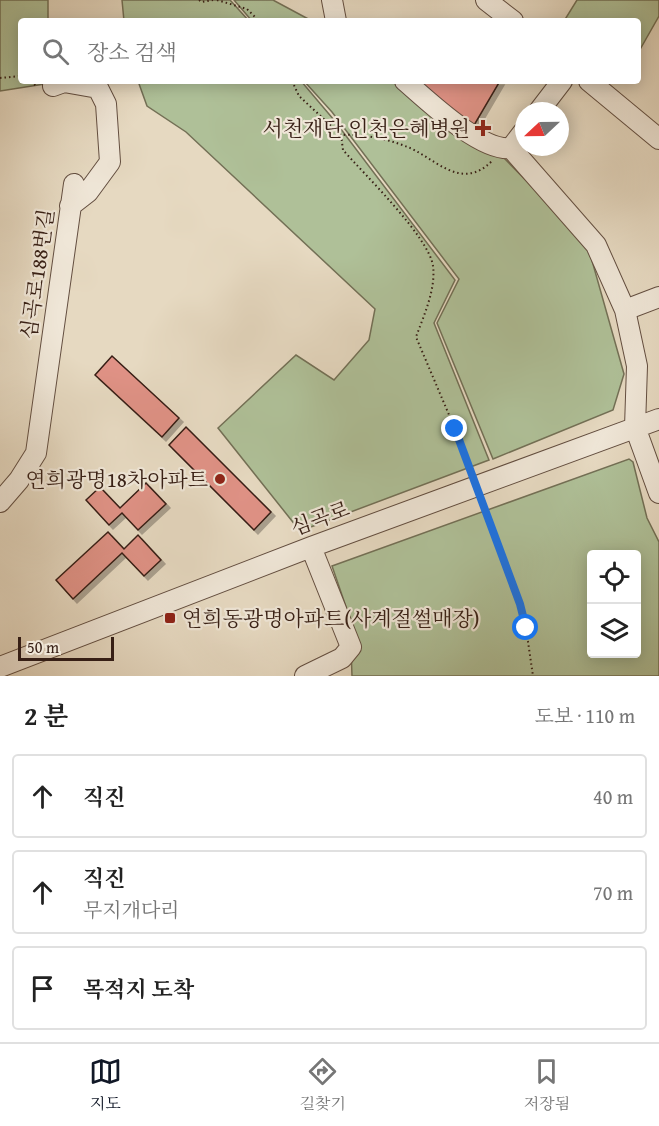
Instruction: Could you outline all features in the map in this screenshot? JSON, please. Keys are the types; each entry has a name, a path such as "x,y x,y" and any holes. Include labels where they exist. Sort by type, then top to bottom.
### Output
{"street":[{"path":"332,0 335,18"},
{"path":"486,0 509,18"},
{"path":"53,86 58,84"},
{"path":"70,206 88,192 110,162 106,104 98,88 75,84"},
{"path":"409,84 473,135 504,149 511,148 515,143"},
{"path":"546,102 560,84"},
{"path":"593,84 659,139"},
{"path":"511,148 596,244 625,310 638,366 635,427 659,493"},
{"name":"심곡로188번길","path":"0,502 19,480 36,453 74,184"},
{"path":"625,310 659,297"},
{"name":"심곡로","path":"0,668 25,668 311,547 659,419"},
{"path":"305,676 342,658 351,647 311,547"}],"path":[{"path":"199,0 215,0 247,9 256,18"},
{"path":"0,78 18,75"},
{"path":"293,84 299,96 341,135 343,150 403,216 427,251 433,264 433,280 426,311 416,337 455,429 502,555 524,620 533,676"},
{"path":"341,135 364,134 407,146 445,170 462,174 486,167"}],"green space":[{"path":"0,0 48,0 48,18 18,18 18,84 45,84 0,91"},
{"path":"122,0 230,0 246,18 124,18"},
{"path":"234,0 273,0 306,18 249,18"},
{"path":"577,0 659,0 659,16 641,48 641,18 566,18"},
{"path":"139,84 304,84 334,120 455,280 434,323 489,460 300,531 218,428 296,355 334,380 369,340 375,309 186,132 147,106"},
{"path":"307,84 399,84 470,144 504,158 560,215 589,250 624,374 613,410 493,459 437,323 459,279 332,112"},
{"path":"629,459 633,462 647,518 659,542 659,676 352,676 351,647 354,630 332,566"}],"building":[{"path":"423,84 498,84 473,127"},
{"name":"연희광명18차아파트","path":"112,356 179,418 162,437 95,375"},
{"name":"연희광명18차아파트","path":"186,427 271,512 254,530 169,445"},
{"name":"연희광명18차아파트","path":"146,483 166,504 138,530 122,513 109,525 86,500 100,487 120,508"},
{"name":"연희광명18차아파트","path":"108,532 124,549 138,535 161,560 144,576 122,553 73,599 56,580"}],"place":[{"name":"서천재단 인천은혜병원","path":"483,128"},
{"name":"연희광명18차아파트","path":"220,479"},
{"name":"연희동광명아파트(사계절썰매장)","path":"170,618"}],"route":[{"path":"455,429 520,604 526,628"}]}
